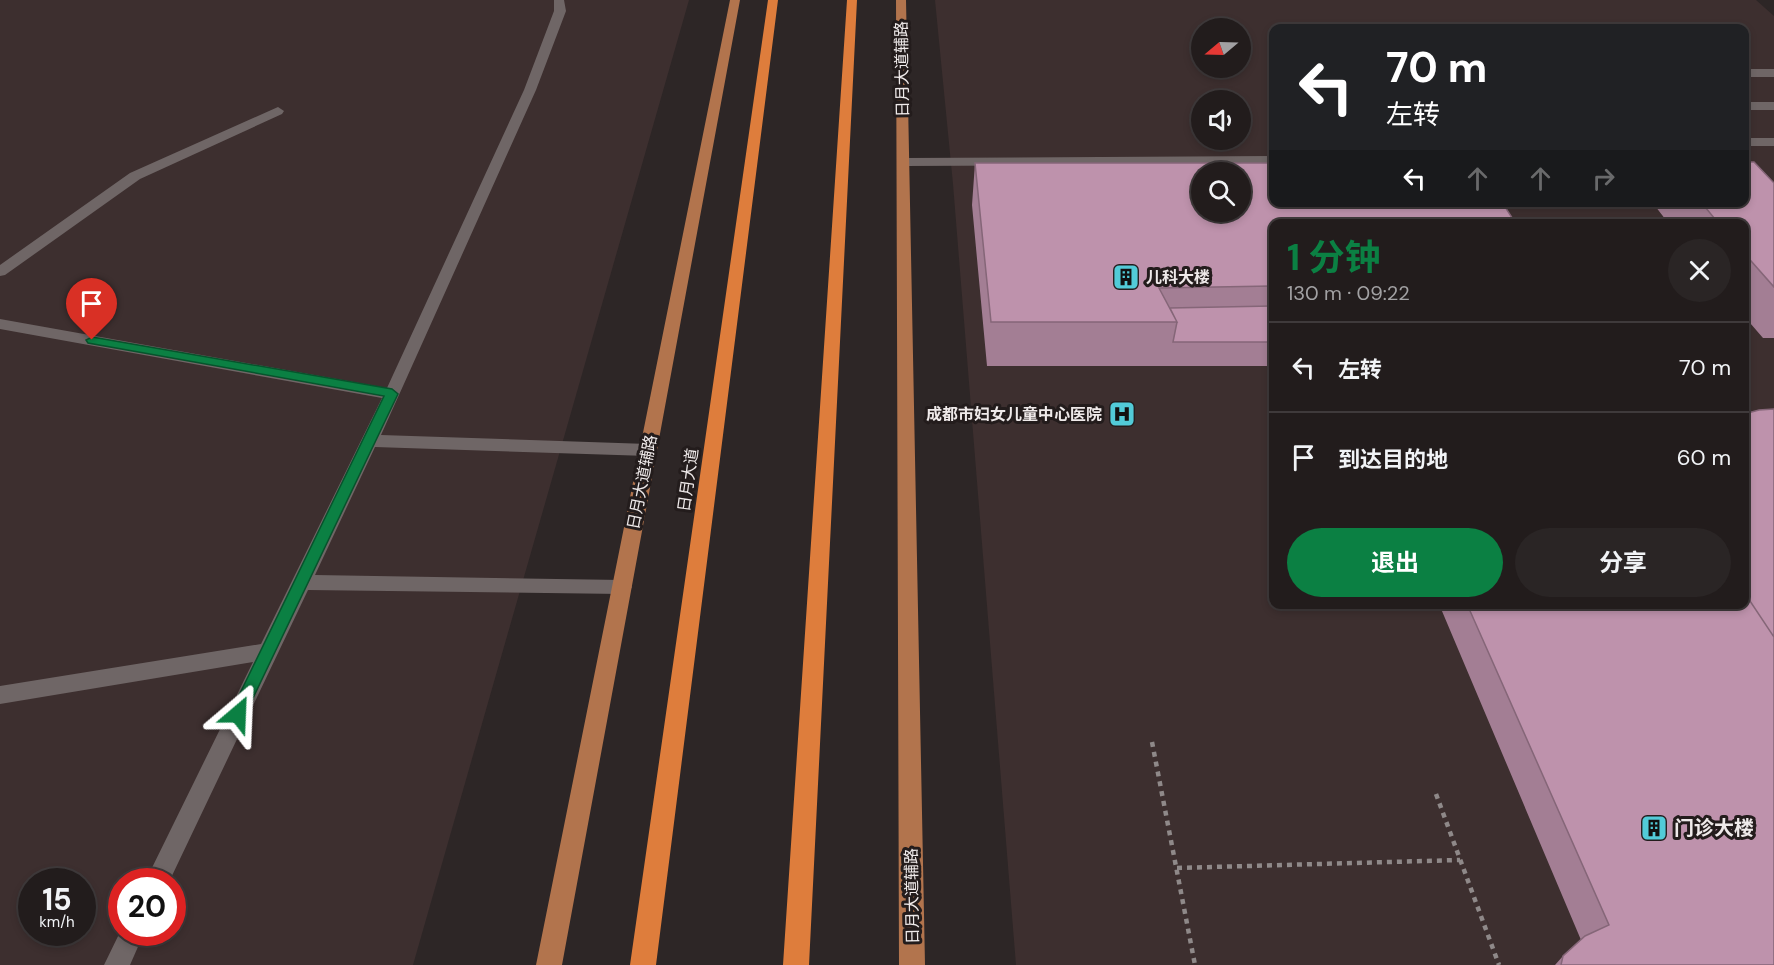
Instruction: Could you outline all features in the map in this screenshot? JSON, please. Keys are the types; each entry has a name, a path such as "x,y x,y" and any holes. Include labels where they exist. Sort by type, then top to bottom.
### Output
{"highway":[{"name":"日月大道","path":"643,965 773,0"},
{"path":"796,965 852,0"}],"main road":[{"name":"日月大道辅路","path":"549,965 735,0"},
{"name":"日月大道辅路","path":"901,0 912,965"}],"street":[{"path":"164,868 392,394 530,90 560,11 559,0"},
{"path":"1749,73 1774,73"},
{"path":"1749,106 1774,106"},
{"path":"0,272 135,176 278,111"},
{"path":"1749,142 1774,142"},
{"path":"904,162 1269,160"},
{"path":"0,324 392,394"},
{"path":"369,441 648,450"},
{"path":"302,582 622,587"},
{"path":"0,695 268,651"},
{"path":"117,965 126,946"}],"path":[{"path":"1152,742 1195,965"},
{"path":"1436,794 1499,965"},
{"path":"1177,868 1460,860"}],"shaded area":[{"path":"0,0 689,0 413,965 0,965"},
{"name":"成都市妇女儿童中心医院","path":"935,0 1756,0 1774,16 1774,965 1016,965 953,184"}],"building":[{"path":"1749,162 1754,162 1774,183 1774,287 1749,259 1749,219 1715,219 1705,207 1749,207"},
{"name":"儿科大楼","path":"975,163 1191,163 1191,222 1251,222 1251,163 1269,163 1269,207 1505,207 1513,219 1269,219 1269,286 1159,288 1177,322 991,322"},
{"path":"1269,306 1269,342 1173,342 1177,322 1170,308"},
{"path":"1774,409 1774,637 1749,600 1749,413"},
{"name":"门诊大楼","path":"1749,600 1774,637 1774,965 1561,965 1563,956 1585,936 1609,925 1469,609 1749,609"}],"place":[{"name":"儿科大楼","path":"1126,277"},
{"name":"成都市妇女儿童中心医院","path":"1122,414"},
{"name":"门诊大楼","path":"1654,828"}],"route":[{"path":"92,340 392,394 238,714"}]}
